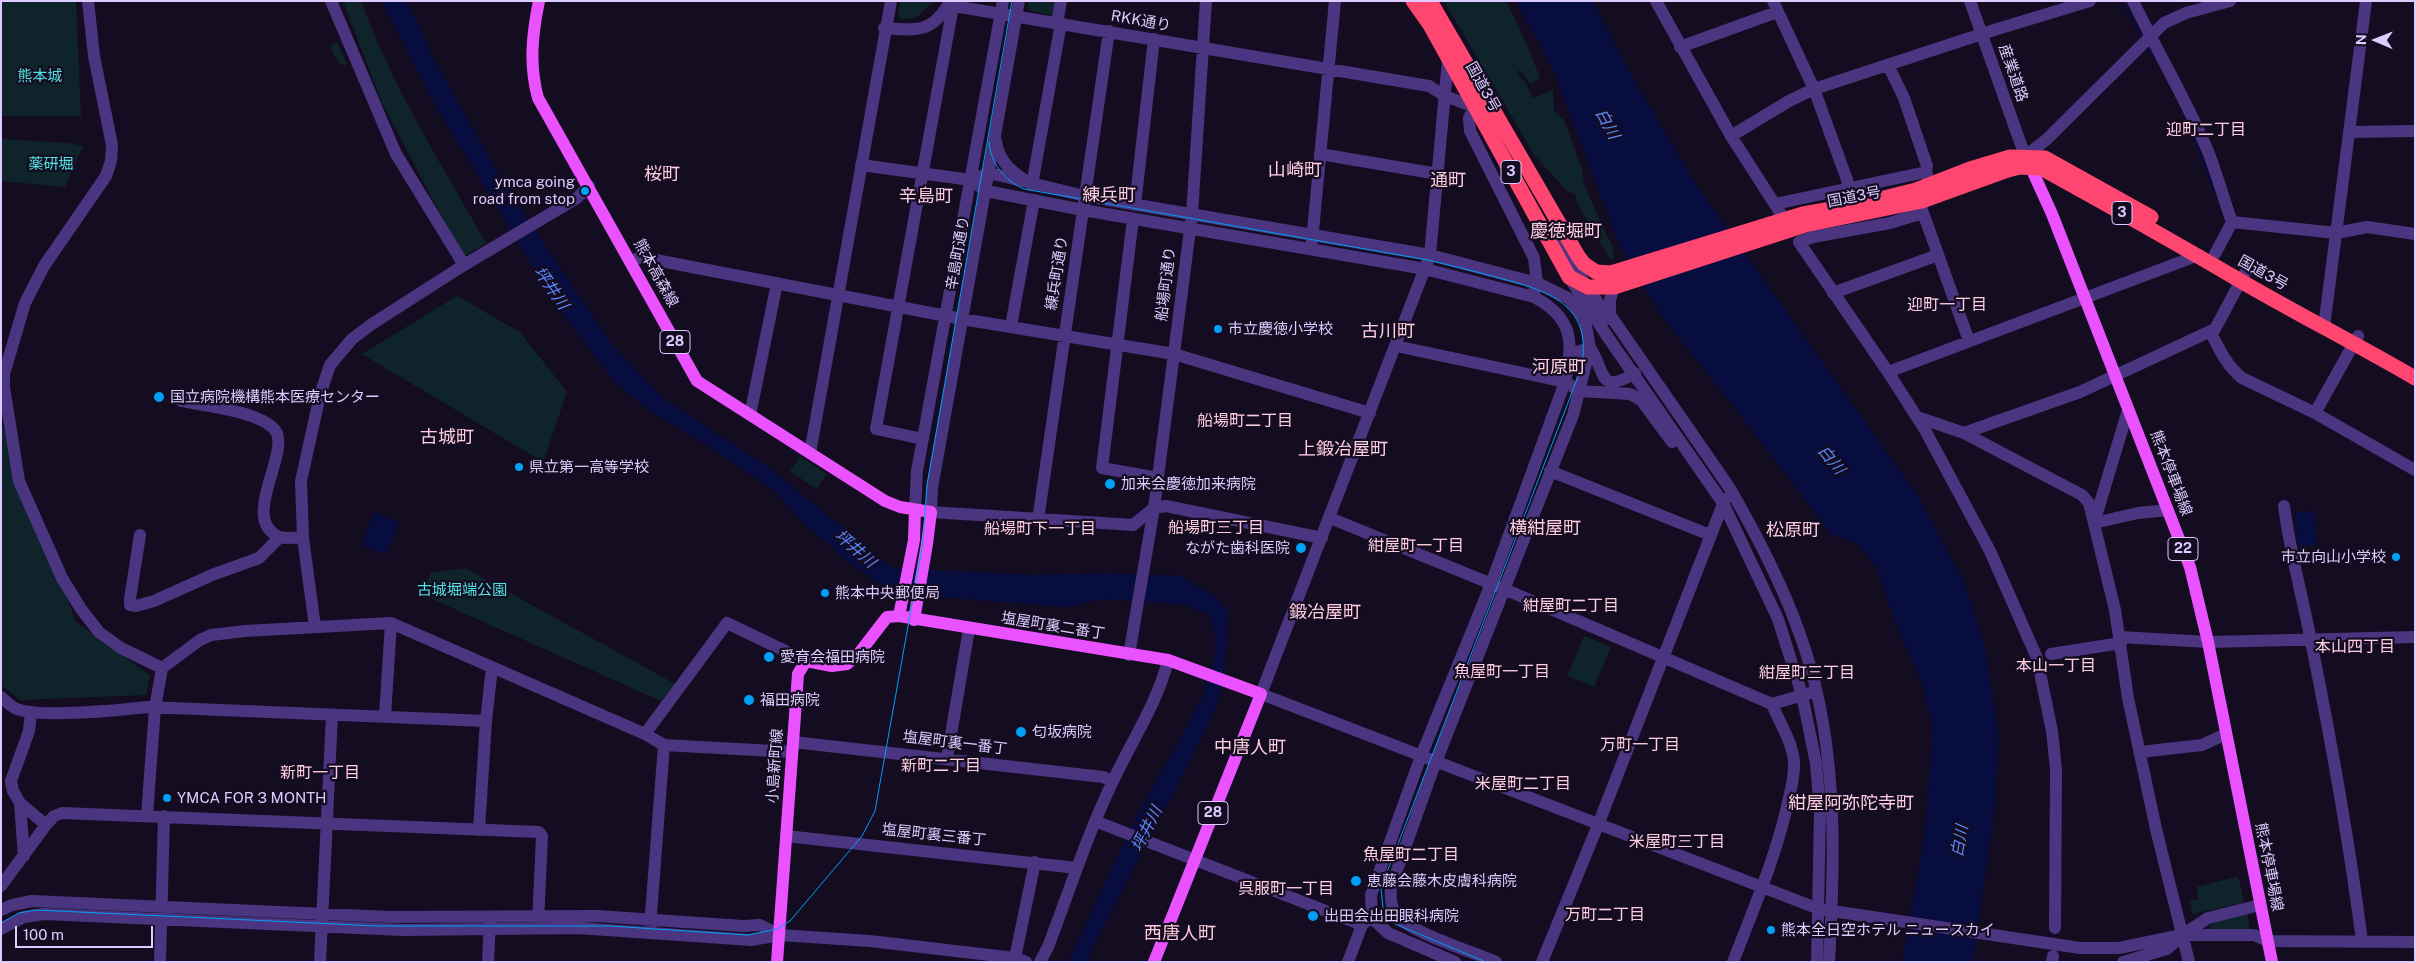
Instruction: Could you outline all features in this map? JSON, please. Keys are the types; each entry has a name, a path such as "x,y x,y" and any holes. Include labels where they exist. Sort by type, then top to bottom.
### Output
{"highway":[{"name":"国道3号","path":"1413,1 1430,25 1569,277"},
{"name":"国道3号","path":"1430,1 1548,208 1584,264 1596,272 1603,284 1788,224 1921,207 2028,162 2045,158 2215,254 2242,277"},
{"name":"国道3号","path":"1788,224 1803,214 1860,204 1928,178 2010,157 2041,168 2198,255 2415,369"},
{"path":"1569,277 1603,284"},
{"name":"国道3号","path":"2356,339 2415,378"}],"main road":[{"name":"熊本高森線","path":"539,1 534,27 531,62 538,98 697,381 885,501 915,510 931,512"},
{"name":"熊本停車場線","path":"2028,162 2052,214 2190,567 2208,642 2272,962"},
{"path":"806,661 832,666 847,664 857,656 887,617 899,616 904,599 914,540 915,510"},
{"path":"914,620 931,512"},
{"name":"塩屋町裏二番丁","path":"899,616 969,629 1168,660 1261,694"},
{"name":"小島新町線","path":"777,962 798,674 806,661"},
{"name":"28","path":"1154,962 1261,694"}],"street":[{"path":"88,1 94,56 112,145 111,161 106,176 44,266 24,303 4,374 4,387 19,481 62,578 81,609 100,632 121,648 162,668"},
{"path":"331,1 396,154 464,265"},
{"path":"810,453 890,1"},
{"name":"辛島町通り","path":"915,510 917,471 944,314 971,180 1003,1"},
{"name":"辛島町通り","path":"931,512 932,488 1019,1"},
{"path":"1032,185 1061,1"},
{"name":"船場町通り","path":"1129,655 1154,508 1192,214 1206,1"},
{"path":"1311,249 1335,1"},
{"path":"1404,1 1430,25"},
{"path":"1656,1 1731,136 1799,242 1917,417 1990,551 2037,658 2052,731 2056,770 2055,928"},
{"name":"産業道路","path":"1970,1 2028,162"},
{"path":"1731,136 1789,101 1814,89 2090,1"},
{"path":"2133,1 2150,38 2163,56 2208,150 2232,222 2215,254"},
{"path":"2028,162 2046,140 2164,23 2186,13 2230,1"},
{"path":"2325,322 2366,1"},
{"path":"884,28 924,29 942,16 950,6"},
{"path":"923,439 876,429 950,6"},
{"name":"RKK通り","path":"950,6 987,7 1001,15 1016,15 1059,21 1109,32 1429,86 1445,96 1474,107"},
{"path":"1680,47 1775,7 1814,89 1850,188"},
{"name":"練兵町通り","path":"1038,520 1063,335 1086,196 1109,32"},
{"path":"1134,204 1154,39"},
{"path":"1448,60 1430,255 1261,694 1598,825 1825,910 2080,948 2119,948 2182,935 2254,935 2268,941 2415,942"},
{"path":"1775,204 1850,188 1928,178 1928,166 1904,98 1888,64"},
{"path":"1474,107 1468,123 1476,144 1534,258 1538,283 1534,297"},
{"path":"995,128 997,151 1007,169 1032,185"},
{"path":"2350,132 2415,131"},
{"path":"1320,154 1438,174"},
{"path":"861,165 971,180 989,173 1032,185 1086,196 1430,255 1538,283 1568,298 1577,309 1585,320 1590,348 1595,356 1600,372 1611,383 1619,383 1634,373"},
{"path":"971,180 986,191 1189,229 1425,269 1534,297 1557,312 1567,334 1570,354 1570,365 1565,382 1491,584 1421,756 1371,896 1372,918 1388,933 1456,962"},
{"path":"314,627 303,538 301,481 320,395 330,365 352,339 486,251 577,198 589,186"},
{"path":"1011,326 1034,200"},
{"path":"1799,242 1814,237 1890,223 1921,207 1969,341"},
{"path":"1548,208 1568,253 1603,284 1618,329"},
{"path":"1133,219 1102,468 1158,478"},
{"path":"2232,222 2336,233 2367,227 2415,234"},
{"path":"1888,372 2198,255"},
{"path":"1833,293 1938,256"},
{"path":"630,262 640,257 944,314 962,319 1174,354 1370,413"},
{"path":"1569,277 1607,336 1723,503 1778,620 1802,695 1817,773 1828,962"},
{"path":"1964,433 2080,392 2214,329 2242,277"},
{"path":"750,416 777,283"},
{"path":"1603,284 1610,315 1618,329 1730,487 1746,517 1792,614 1817,692 1828,762 1832,812 1825,910 1817,962"},
{"path":"1603,284 1600,317 1607,336"},
{"path":"2210,331 2225,360 2242,378 2315,413 2415,470"},
{"path":"2315,413 2356,339"},
{"path":"1396,346 1565,382 1580,391 1630,394 1641,400 1686,459 1708,481"},
{"path":"1570,354 1590,348"},
{"path":"1496,962 1409,926 1398,916 1391,902 1390,887 1436,761 1580,391 1590,348"},
{"path":"181,400 252,416 273,428 278,436 277,449 265,497 264,514 268,526 280,537 303,538"},
{"path":"2094,523 2128,410"},
{"path":"1917,417 1964,433 2082,495 2089,503 2120,640 2128,698 2189,962"},
{"path":"1550,471 1710,535"},
{"path":"1542,962 1598,825 1662,656 1730,487"},
{"path":"2284,506 2290,547 2311,639 2349,841 2362,941"},
{"path":"931,512 1133,525 1154,508 1175,508 1322,538"},
{"path":"2094,523 2138,513 2168,510"},
{"path":"1330,518 1504,589 1772,704 1817,692"},
{"path":"140,535 130,599 130,605 136,606 154,601 212,575 259,558 280,537"},
{"path":"385,716 391,623"},
{"path":"147,816 155,708 162,668 200,640 211,635 391,623 645,734 664,745 650,932"},
{"path":"645,734 727,623 806,661"},
{"path":"947,758 969,629"},
{"path":"2051,654 2120,640 2208,642 2415,637"},
{"path":"1040,962 1048,948 1095,821 1112,781 1148,709 1168,660"},
{"path":"479,830 486,721 492,668"},
{"path":"1,697 14,708 31,712 155,708 486,721"},
{"path":"1733,962 1761,887 1784,817 1794,770 1791,747 1772,704"},
{"path":"1,712 14,708"},
{"path":"31,712 29,731 11,781 13,791 20,803 46,825"},
{"path":"320,962 325,824 332,715"},
{"path":"2140,752 2202,745 2226,734"},
{"name":"塩屋町裏一番丁","path":"664,745 793,747 947,758 1103,777 1112,781"},
{"path":"20,803 24,856"},
{"path":"1,886 46,825 54,816 62,813 540,832 542,836 538,929"},
{"path":"160,962 164,816"},
{"path":"1095,821 1362,925"},
{"name":"塩屋町裏三番丁","path":"786,836 1077,868"},
{"path":"1,900 32,901 160,913 323,920 403,930 578,928 751,940 780,935 870,941 1020,960 1035,862"},
{"path":"1,911 19,903 32,901"},
{"path":"2123,962 2167,949 2182,935 2208,918 2260,905"},
{"path":"1,911 24,917"},
{"path":"1,929 24,917 44,914 160,913"},
{"path":"488,962 491,916"},
{"path":"323,920 398,917 597,916 743,926 760,925 780,935"},
{"path":"1348,962 1362,925 1372,918"}],"green space":[{"name":"熊本城","path":"1,1 76,1 81,116 1,116"},
{"path":"343,1 361,1 373,33 402,94 486,243 463,257 382,103"},
{"path":"900,1 934,1 917,17 901,20 898,14"},
{"path":"1029,1 1059,1 1056,16 1032,11 1027,8"},
{"path":"1444,1 1506,1 1528,47 1540,78 1530,83 1520,70 1517,72 1527,85 1532,98 1553,90 1554,111 1564,120 1581,166 1585,187 1612,244 1614,259 1610,259 1578,205 1575,194 1568,192 1535,156"},
{"path":"337,42 347,64 339,63 331,49 332,45"},
{"name":"薬研堀","path":"1,139 68,143 83,146 65,187 1,181"},
{"path":"457,296 520,332 567,392 543,462 362,354"},
{"path":"1,421 76,622 150,675 146,695 20,700 1,685"},
{"path":"800,456 827,474 816,489 790,471"},
{"name":"古城堀端公園","path":"465,568 675,684 661,701 421,594 431,573"},
{"path":"1584,636 1611,647 1594,687 1567,676"},
{"path":"2238,876 2244,902 2193,914 2190,901 2198,900 2197,887"},
{"path":"2247,912 2250,929 2211,930 2210,922"}],"water":[{"name":"坪井川","path":"381,1 407,1 433,58 504,184 613,346 663,398 771,469 892,568 1033,575 1109,573 1181,576 1213,595 1227,610 1222,689 1210,722 1092,949 1088,962 1068,962 1135,820 1202,698 1215,657 1215,635 1209,614 1180,604 1100,599 1069,607 898,594 881,585 846,560 803,522 774,491 715,450 651,412 614,381 557,306 438,110"},
{"name":"白川","path":"1515,1 1593,1 1623,60 1694,182 1920,499 1965,584 1985,649 1999,737 1995,805 1973,962 1902,962 1925,833 1933,726 1920,679 1895,622 1877,569 1857,543 1832,535 1663,318 1618,242 1551,64"},
{"path":"2314,511 2317,545 2298,546 2295,512"},
{"path":"374,512 399,523 386,555 361,545"}],"waterway":[{"path":"2122,1 2142,39"},
{"path":"2146,46 2156,60"},
{"path":"2182,110 2215,191"}],"tram line":[{"path":"1,923 19,913 36,910 378,926 610,926 748,935 777,929 790,921 862,836 875,811 923,542 927,485 1012,1"},
{"path":"989,142 992,157 1000,170 1010,181 1024,189 1428,260 1494,276 1538,290 1553,297 1575,317 1581,331 1583,348 1581,369 1381,888 1383,908 1395,924 1486,962"}],"place":[{"name":"ymca going road from stop","path":"585,191"},
{"name":"市立慶徳小学校","path":"1218,329"},
{"name":"国立病院機構熊本医療センター","path":"159,397"},
{"name":"県立第一高等学校","path":"519,467"},
{"name":"加来会慶徳加来病院","path":"1110,484"},
{"name":"ながた歯科医院","path":"1301,548"},
{"name":"市立向山小学校","path":"2396,557"},
{"name":"熊本中央郵便局","path":"825,593"},
{"name":"愛育会福田病院","path":"769,657"},
{"name":"福田病院","path":"749,700"},
{"name":"匂坂病院","path":"1021,732"},
{"name":"YMCA FOR 3 MONTH","path":"167,798"},
{"name":"恵藤会藤木皮膚科病院","path":"1356,881"},
{"name":"出田会出田眼科病院","path":"1313,916"},
{"name":"熊本全日空ホテル ニュースカイ","path":"1771,930"}],"district":[{"name":"迎町二丁目","path":"2206,130"},
{"name":"山崎町","path":"1295,170"},
{"name":"桜町","path":"662,174"},
{"name":"通町","path":"1448,180"},
{"name":"練兵町","path":"1109,195"},
{"name":"辛島町","path":"926,196"},
{"name":"慶徳堀町","path":"1566,231"},
{"name":"迎町一丁目","path":"1947,305"},
{"name":"古川町","path":"1388,331"},
{"name":"河原町","path":"1559,367"},
{"name":"船場町二丁目","path":"1245,421"},
{"name":"古城町","path":"447,437"},
{"name":"上鍛冶屋町","path":"1343,449"},
{"name":"船場町三丁目","path":"1216,528"},
{"name":"横紺屋町","path":"1545,528"},
{"name":"船場町下一丁目","path":"1040,529"},
{"name":"松原町","path":"1793,530"},
{"name":"紺屋町一丁目","path":"1416,546"},
{"name":"紺屋町二丁目","path":"1571,606"},
{"name":"鍛冶屋町","path":"1325,612"},
{"name":"本山四丁目","path":"2355,647"},
{"name":"本山一丁目","path":"2056,666"},
{"name":"魚屋町一丁目","path":"1502,672"},
{"name":"紺屋町三丁目","path":"1807,673"},
{"name":"万町一丁目","path":"1640,745"},
{"name":"中唐人町","path":"1250,747"},
{"name":"新町二丁目","path":"941,766"},
{"name":"新町一丁目","path":"320,773"},
{"name":"米屋町二丁目","path":"1523,784"},
{"name":"紺屋阿弥陀寺町","path":"1851,803"},
{"name":"米屋町三丁目","path":"1677,842"},
{"name":"魚屋町二丁目","path":"1411,855"},
{"name":"呉服町一丁目","path":"1286,889"},
{"name":"万町二丁目","path":"1605,915"},
{"name":"西唐人町","path":"1180,933"}]}
